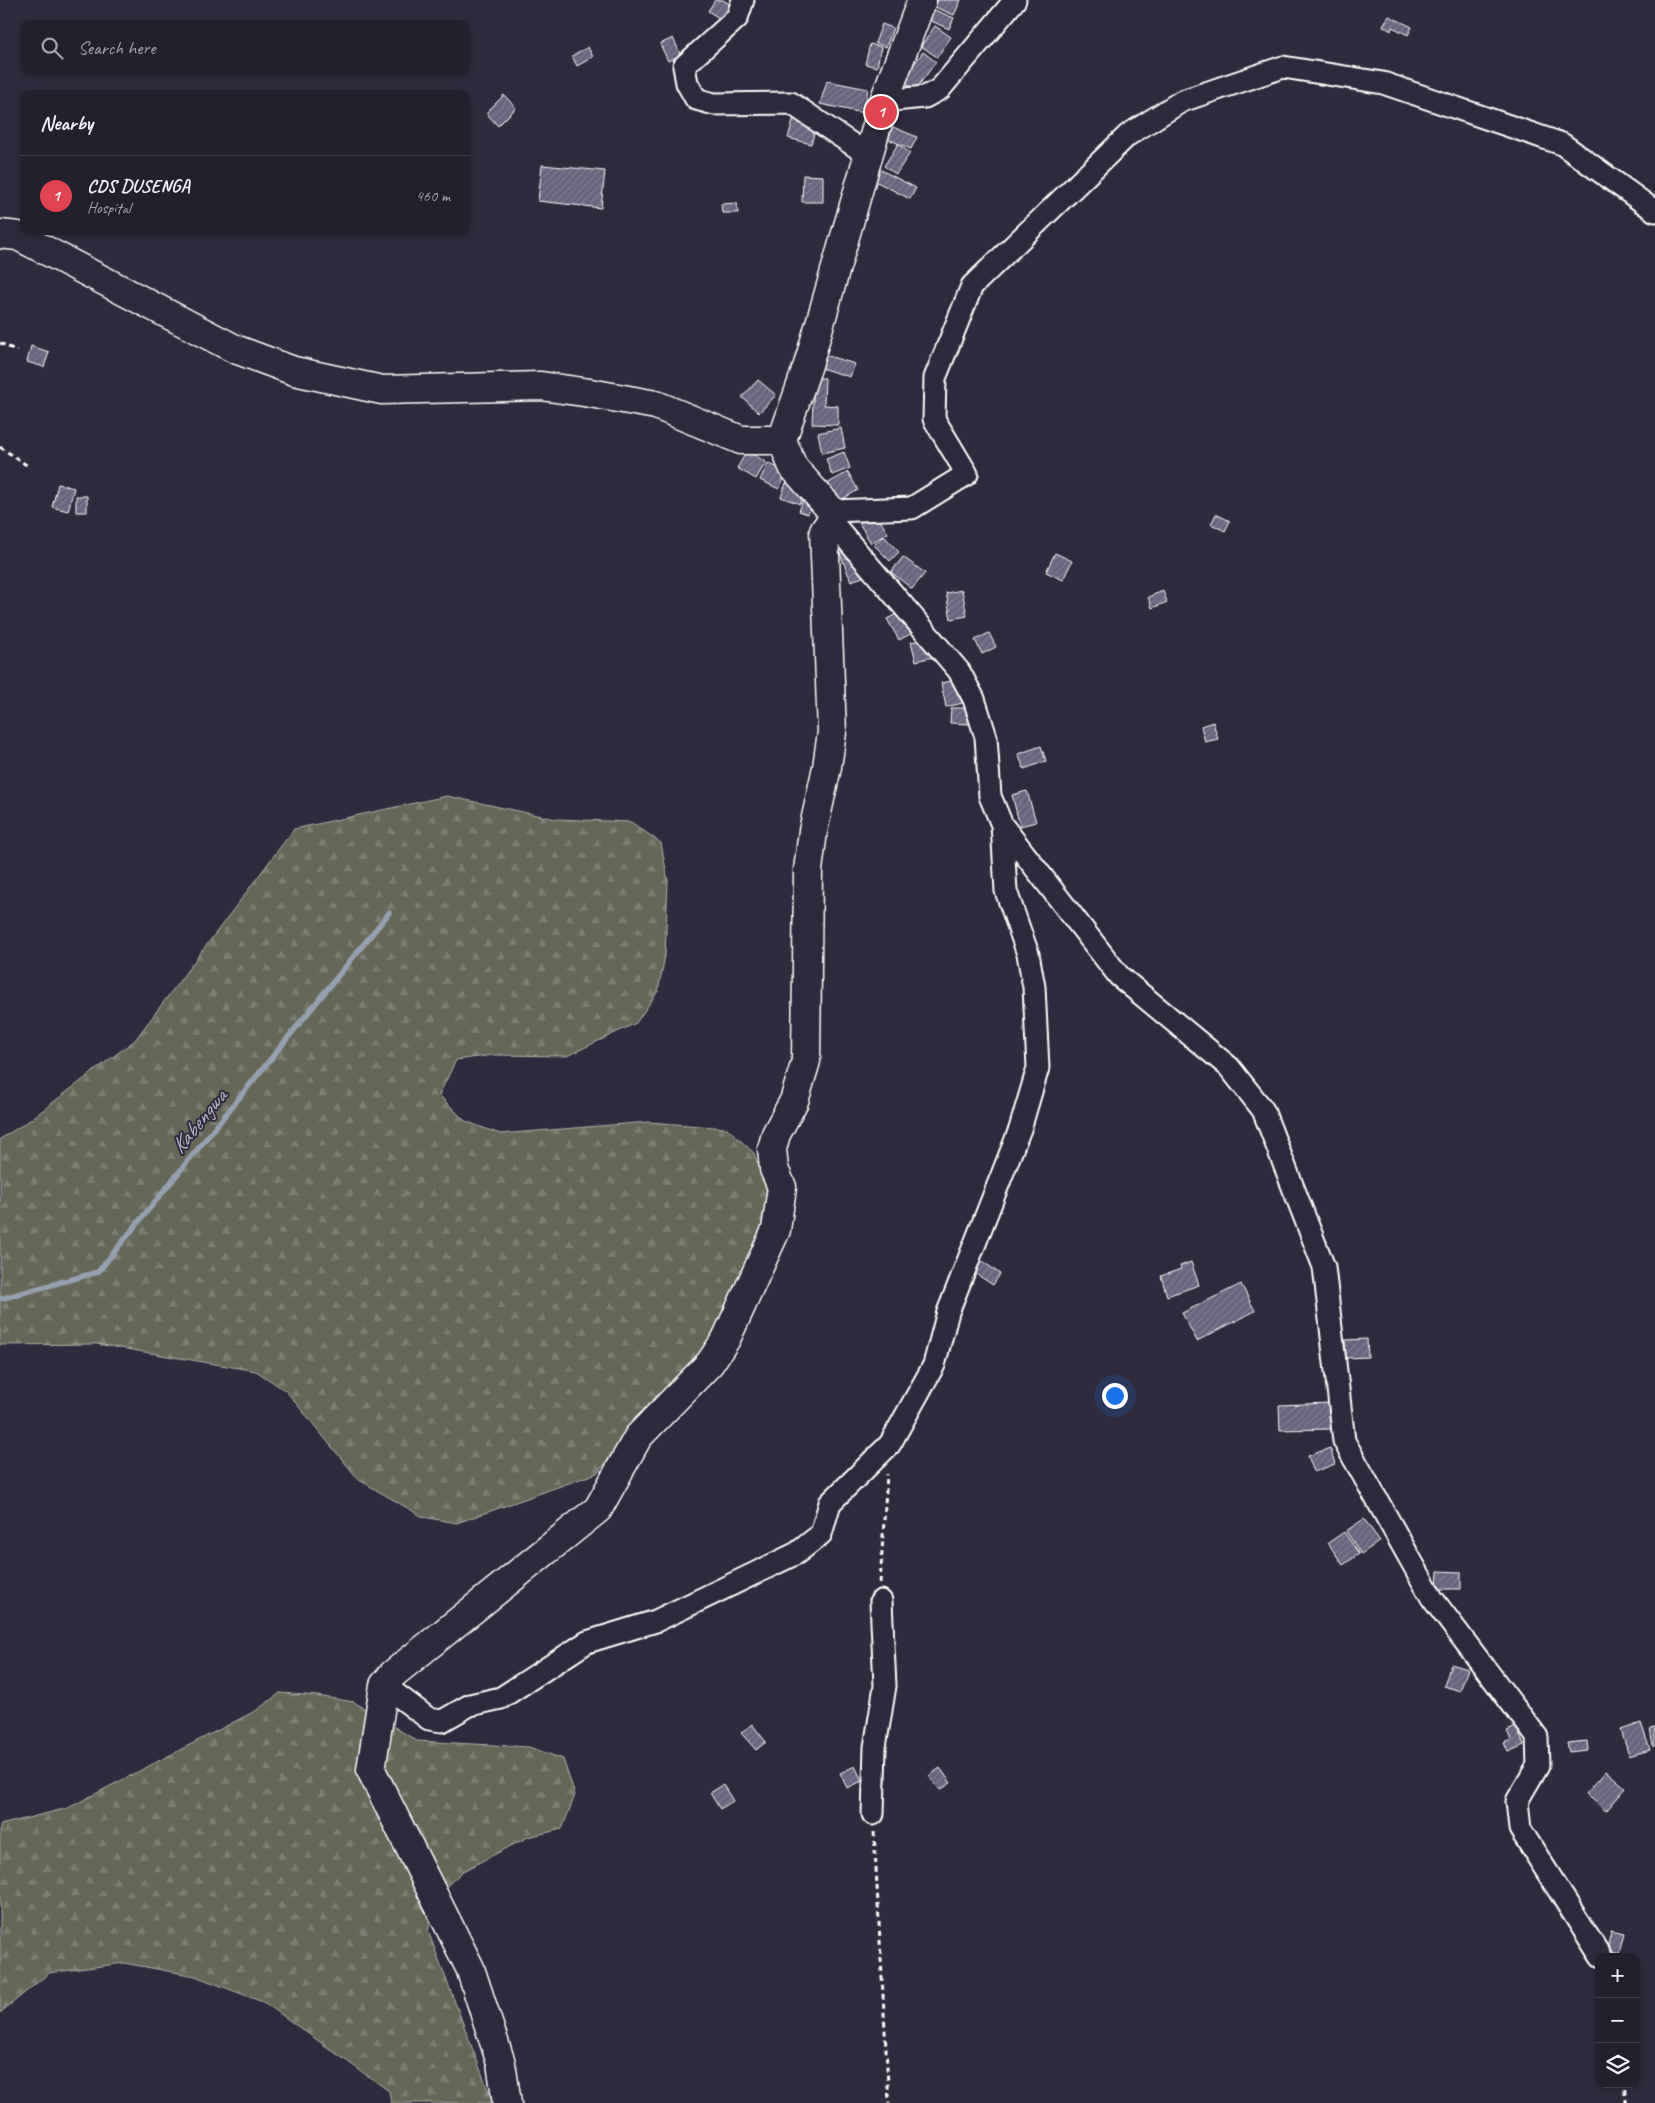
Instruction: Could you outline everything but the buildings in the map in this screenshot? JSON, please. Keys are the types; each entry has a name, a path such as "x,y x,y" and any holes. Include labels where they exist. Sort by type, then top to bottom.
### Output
{"street":[{"path":"743,0 737,18 684,66 687,83 696,99 714,104 791,103 868,155"},
{"path":"922,0 884,101 808,365 782,440 793,466 959,671 974,699 986,737 990,796 1002,825 1119,976 1229,1067 1263,1110 1324,1267 1344,1441 1432,1598 1537,1737 1538,1765 1517,1801 1520,1829 1599,1953"},
{"path":"884,101 925,97 940,89 1015,0"},
{"path":"832,516 912,508 967,474 934,419 934,386 935,378 972,286 1128,136 1182,101 1283,67 1383,83 1562,144 1655,211"},
{"path":"0,234 18,236 234,349 294,371 382,390 540,386 590,393 656,405 741,440 782,440"},
{"path":"507,2103 502,2063 470,1968 371,1770 384,1685 392,1674 598,1509 638,1437 710,1363 726,1339 776,1230 782,1187 774,1169 772,1149 776,1134 794,1101 806,1061 808,870 813,831 827,768 832,732 824,531 832,516"},
{"path":"384,1685 429,1719 442,1720 470,1705 502,1698 587,1642 656,1622 798,1553 821,1534 830,1503 890,1444 934,1365 948,1312 1020,1129 1038,1068 1034,987 1028,954 1006,891 1002,825"},
{"path":"873,1814 875,1747 885,1686 880,1601"}],"path":[{"path":"0,343 17,351"},
{"path":"0,447 28,466"},
{"path":"880,1601 890,1444"},
{"path":"873,1814 888,2103"},
{"path":"1626,2088 1626,2103"}],"green space":[{"path":"447,796 556,819 631,822 661,843 668,881 665,956 658,991 636,1023 567,1056 494,1055 456,1060 439,1095 465,1121 500,1134 649,1122 727,1128 754,1153 766,1189 767,1228 711,1342 597,1473 457,1523 423,1517 359,1480 286,1391 256,1371 97,1344 0,1345 0,1139 30,1120 135,1040 294,829"},
{"path":"280,1693 354,1702 417,1741 529,1747 563,1759 575,1795 562,1829 528,1837 463,1871 437,1895 428,1931 493,2103 391,2103 389,2091 265,2003 195,1976 124,1963 49,1973 0,2013 0,1825 68,1808 257,1710"}],"waterway":[{"name":"Kabengwa","path":"0,1299 98,1272 389,913"}],"place":[{"name":"CDS DUSENGA","path":"881,112"}]}
